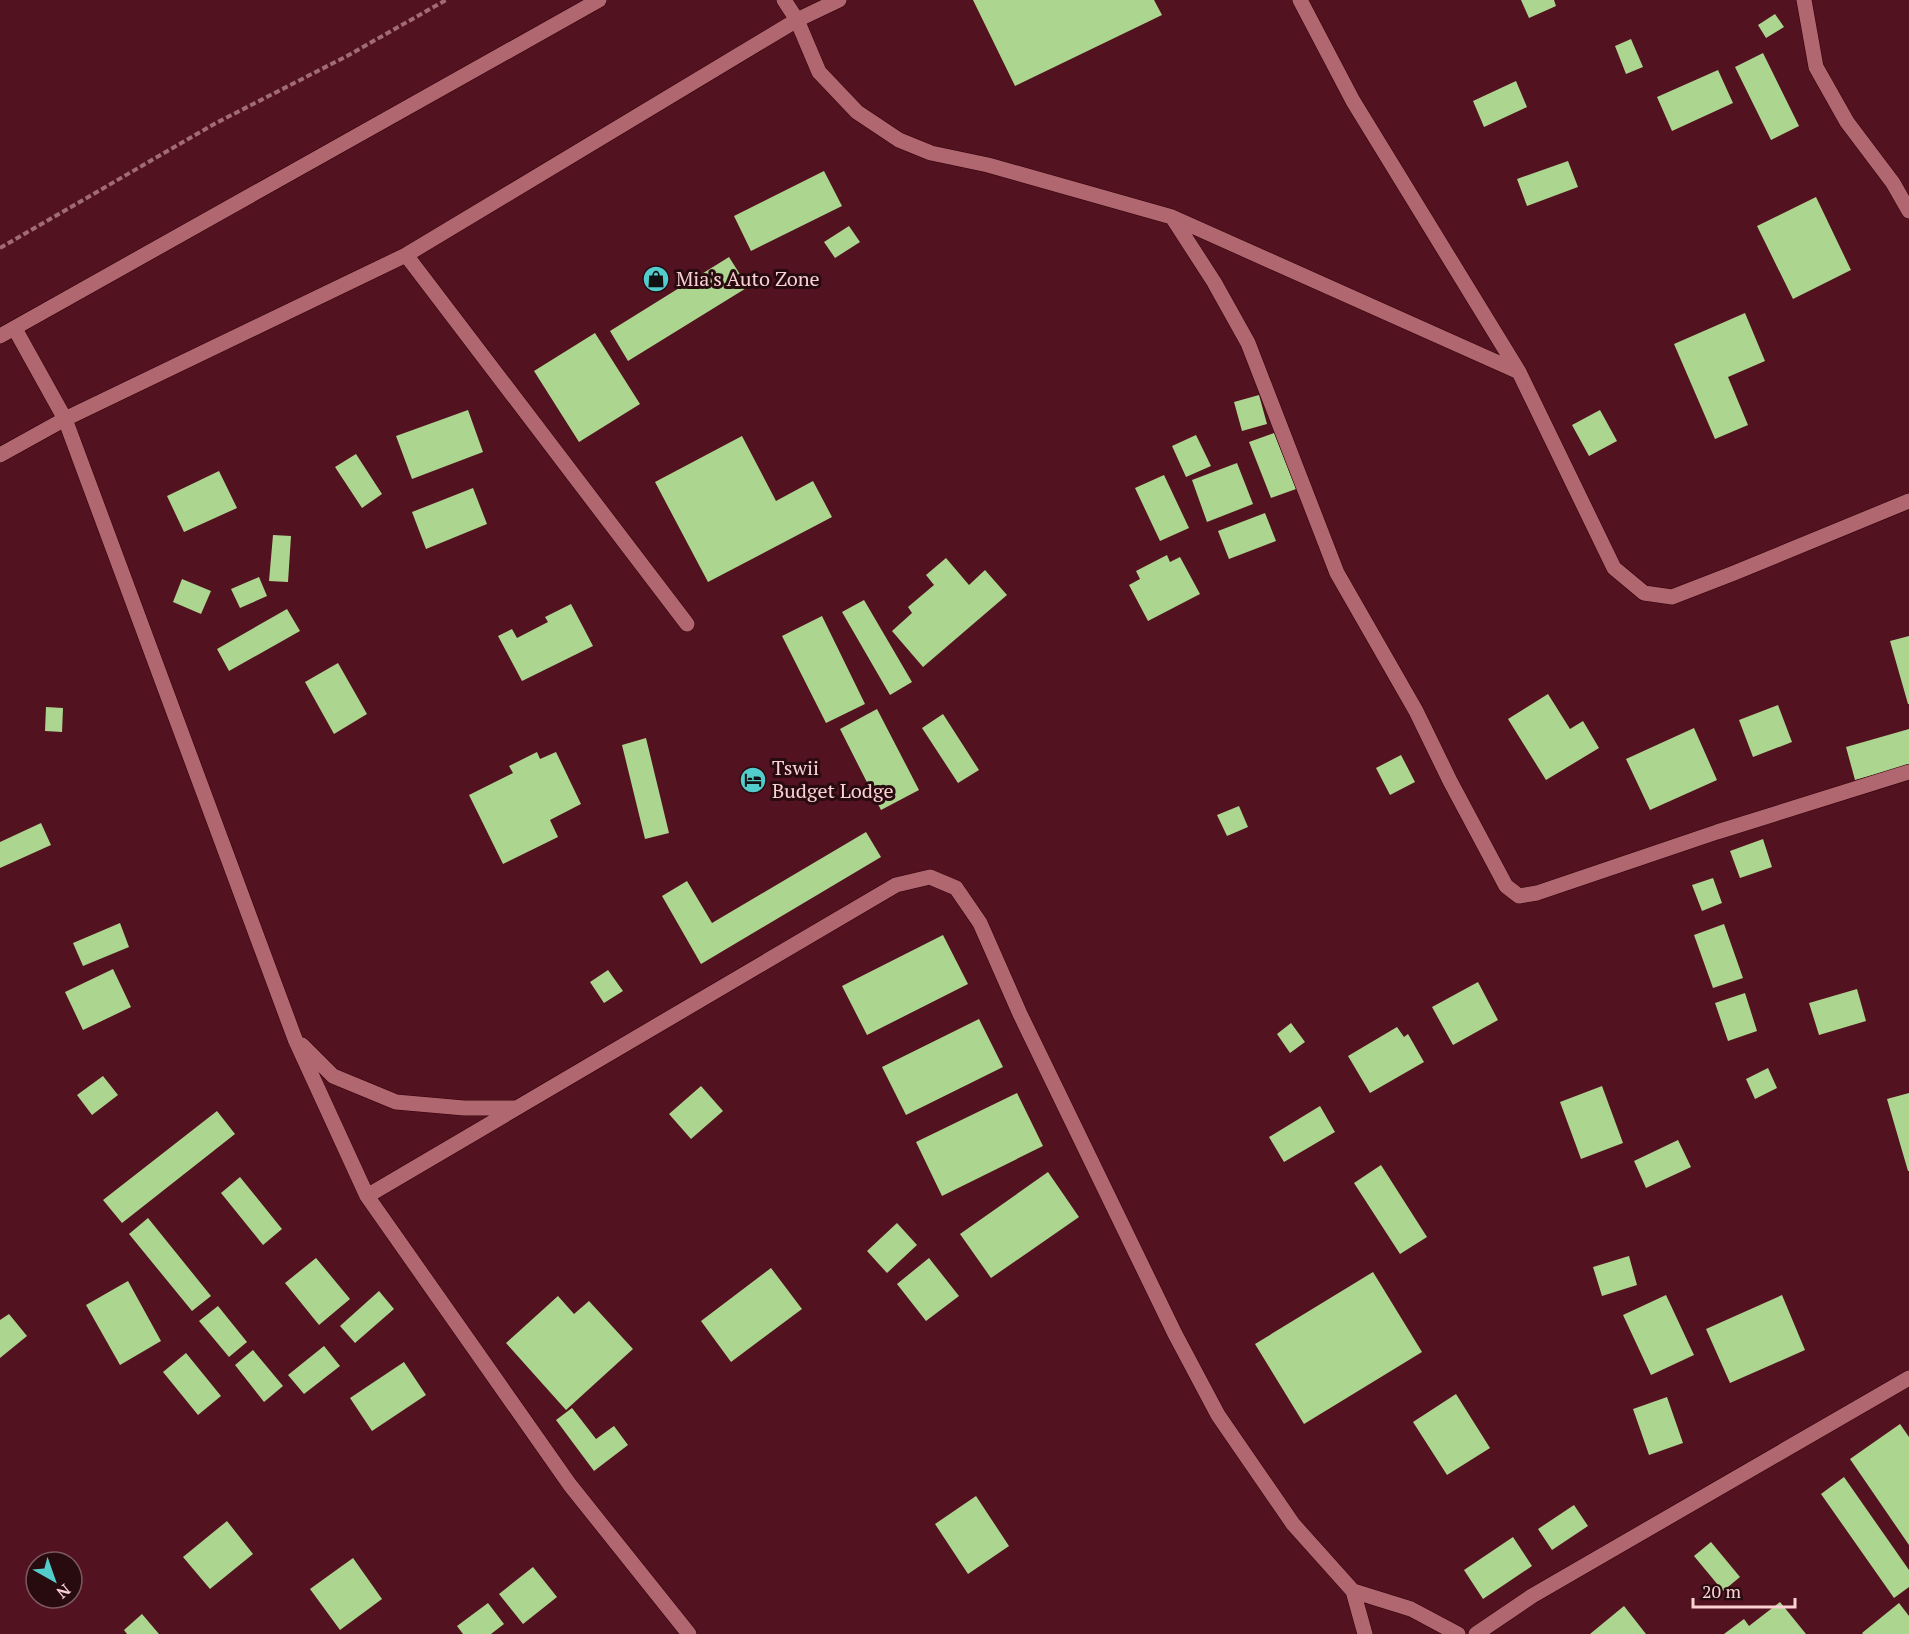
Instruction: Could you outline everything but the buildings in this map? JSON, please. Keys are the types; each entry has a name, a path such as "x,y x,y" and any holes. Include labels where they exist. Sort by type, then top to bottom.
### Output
{"street":[{"path":"0,336 599,0"},
{"path":"784,0 797,20 819,72 857,112 899,140 931,153 988,165 1172,217 1519,372"},
{"path":"0,455 65,419 406,255 797,20 840,0"},
{"path":"1300,0 1353,100 1519,372 1614,568 1644,592 1672,597 1909,501"},
{"path":"1804,0 1816,67 1847,122 1893,183 1909,211"},
{"path":"1172,217 1214,282 1248,342 1337,573 1416,711 1506,886 1519,896 1537,893 1717,832 1909,772"},
{"path":"406,255 687,624"},
{"path":"15,329 65,419 295,1039 367,1196 570,1485 689,1634"},
{"path":"367,1196 896,885 930,876 956,888 980,923 1020,1014 1175,1334 1218,1415 1293,1524 1353,1591 1365,1634"},
{"path":"295,1039 333,1076 396,1102 464,1108 518,1107"},
{"path":"1476,1634 1532,1596 1909,1378"},
{"path":"1353,1591 1411,1609 1458,1634"}],"path":[{"path":"0,248 216,123 347,56 446,0"}],"place":[{"name":"Mia's Auto Zone","path":"656,279"},
{"name":"Tswii Budget Lodge","path":"753,780"}]}
